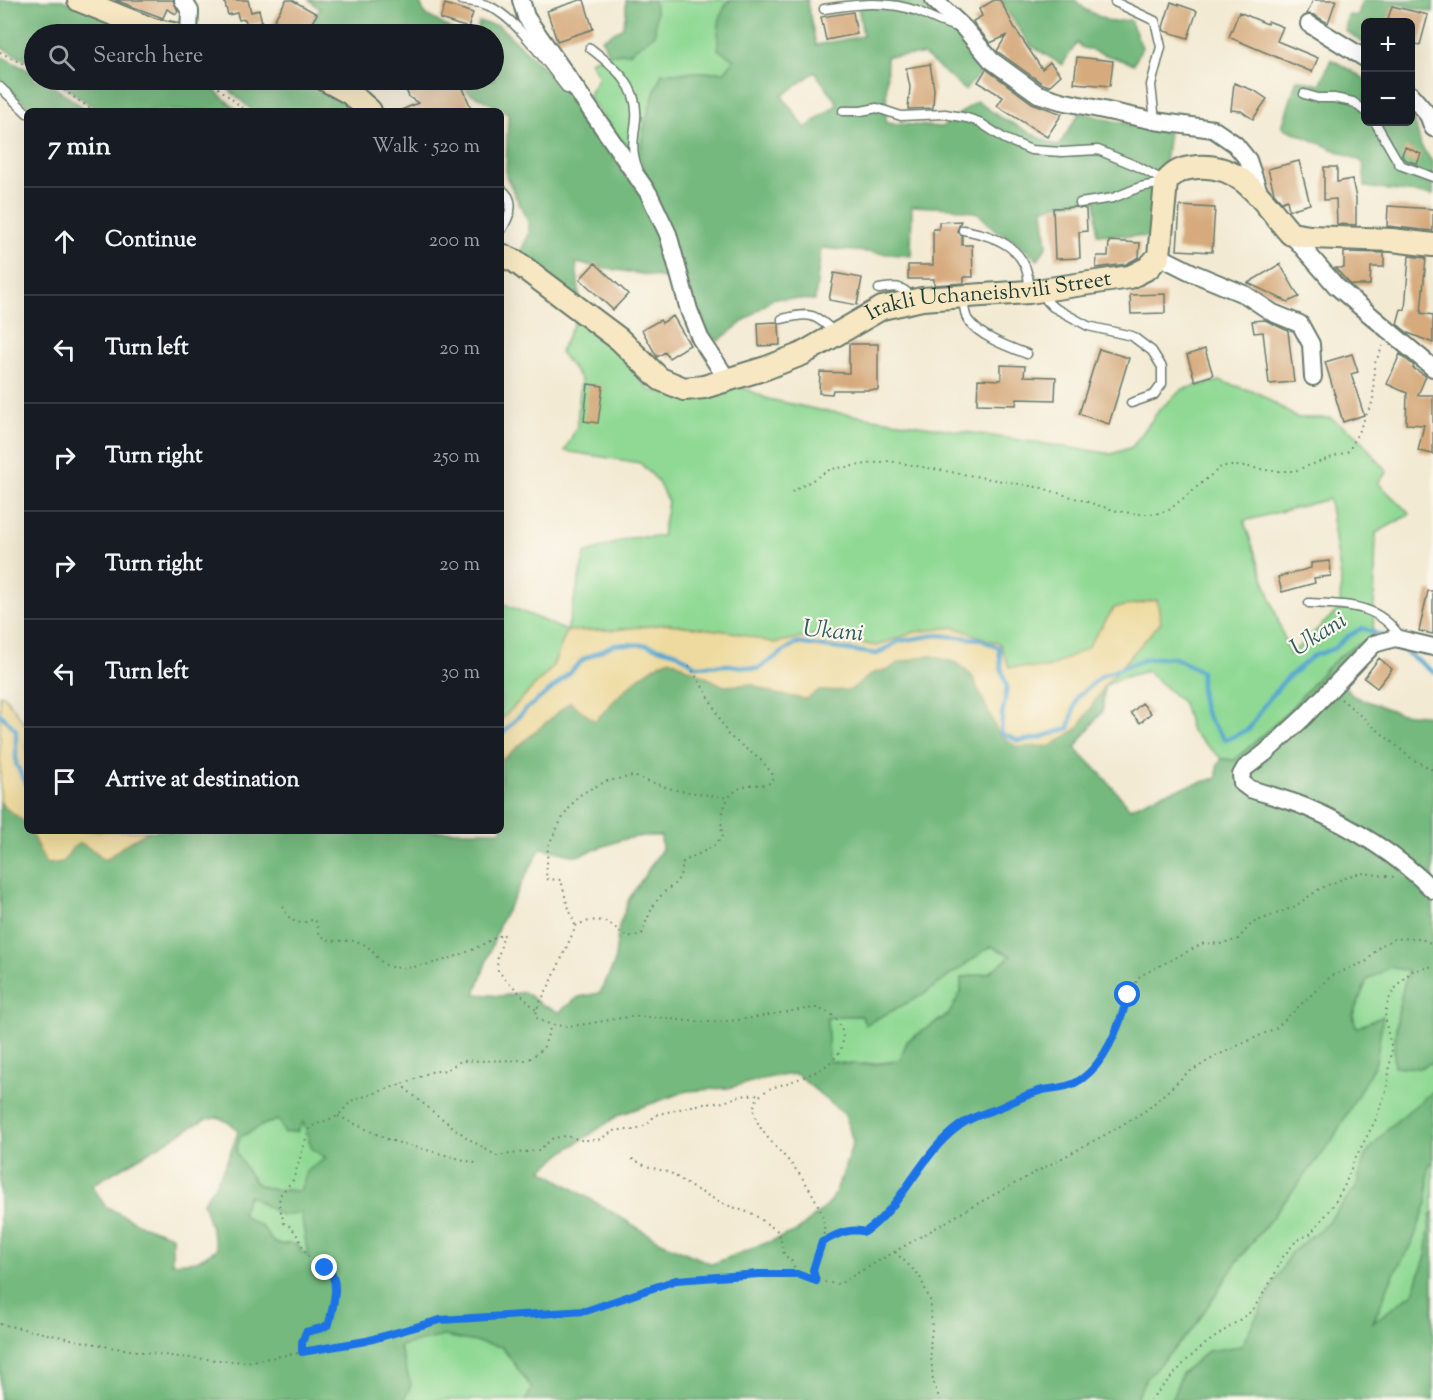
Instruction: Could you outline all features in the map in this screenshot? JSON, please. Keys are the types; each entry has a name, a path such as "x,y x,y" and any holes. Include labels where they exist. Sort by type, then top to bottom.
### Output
{"street":[{"path":"79,0 138,24"},
{"path":"183,0 190,11 189,24"},
{"path":"521,0 525,17 649,194 668,234 688,310 700,338 727,380"},
{"path":"934,0 964,28 991,60 1038,94 1155,121 1213,129 1235,144 1248,160 1260,195"},
{"path":"1309,24 1361,56"},
{"path":"344,90 367,108"},
{"path":"1415,98 1431,116"},
{"path":"1313,377 1311,344 1300,324 1273,313 1246,295 1159,256 1166,182 1173,173 1186,168 1206,166 1225,170 1239,177 1260,195 1336,286 1433,368"},
{"path":"1291,234 1310,237 1392,240 1433,245"},
{"name":"Irakli Uchaneishvili Street","path":"504,256 514,261 619,339 660,379 684,390 704,387 784,361 837,335 882,308 915,300 1037,290 1130,277 1148,268 1159,256"},
{"path":"1433,647 1393,639 1374,644 1289,732 1245,768 1241,775 1242,783 1250,789 1308,808 1376,843 1433,890"}],"lane":[{"path":"461,0 487,4 500,12 520,31 568,91 591,110"},
{"path":"1115,2 1155,21 1161,47 1151,85 1155,121"},
{"path":"824,9 864,3 890,5 915,11 947,26 964,28"},
{"path":"590,48 614,67 629,83 636,105 633,156 649,194"},
{"path":"0,87 24,110"},
{"path":"1304,94 1353,102 1361,109"},
{"path":"843,111 877,108 901,117 945,114 967,118 1031,150 1062,152 1098,150 1139,167 1166,182"},
{"path":"1377,126 1400,165 1433,177"},
{"path":"1080,203 1113,198 1140,187 1166,182"},
{"path":"504,191 508,194 512,207 504,226"},
{"path":"963,230 985,234 1013,248 1021,258 1037,290 1053,307 1088,326 1132,336 1152,351 1162,367 1162,384 1154,395 1131,404"},
{"path":"879,289 894,286 905,289 915,300"},
{"path":"963,296 965,313 969,322 1003,345 1027,354"},
{"path":"782,319 796,316 821,319 837,335"},
{"path":"1309,603 1355,606 1379,614 1393,626 1393,639"}],"path":[{"path":"0,52 24,65"},
{"path":"64,90 90,108"},
{"path":"221,90 242,108"},
{"path":"792,492 831,470 889,461 1042,488 1117,511 1138,514 1169,510 1222,466 1294,471 1349,451 1373,401 1374,365 1388,332"},
{"path":"689,666 706,692 728,735 762,761 773,775 773,781 769,784 747,786 737,791 723,805 720,815 722,837 714,846 683,862 681,876 654,905 642,934 621,935 608,923 602,921 582,921 576,926 536,1010 537,1018 557,1027 633,1017 707,1022 730,1021 816,1008 835,1015 843,1035 842,1045 837,1055 826,1067 768,1089 754,1104 754,1114 760,1126 795,1168 815,1200 823,1220 824,1236 813,1270 816,1281"},
{"path":"1330,689 1412,759 1433,770"},
{"path":"576,926 561,880 546,879 548,846 563,817 578,796 608,781 633,776 675,790 729,798"},
{"path":"822,1242 840,1233 856,1229 865,1232 880,1221 941,1142 960,1125 1041,1090 1075,1083 1093,1067 1109,1046 1128,995 1140,976 1204,943 1223,944 1238,939 1252,923 1294,907 1321,888 1350,876 1361,873 1420,878"},
{"path":"283,906 286,916 294,921 304,924 314,919 322,937 331,941 359,942 373,950 383,964 391,968 426,964 463,954 504,934 497,961 498,971 536,1010"},
{"path":"0,1324 109,1347 178,1357 246,1362 366,1341 440,1320 586,1311 676,1280 759,1274 797,1274 816,1281 839,1284 1148,1109 1186,1074 1218,1055 1276,1028 1331,976 1367,961 1380,946 1394,939 1419,938 1433,944"},
{"path":"1150,1400 1204,1345 1252,1311 1283,1257 1296,1241 1310,1234 1330,1210 1344,1187 1354,1161 1377,1119 1387,1088 1392,1048 1385,1013 1388,1001 1398,984 1412,971 1433,966"},
{"path":"302,1352 302,1342 306,1332 329,1324 334,1290 334,1277 331,1271 310,1259 292,1226 284,1223 279,1204 280,1195 293,1180 310,1127 338,1116 351,1101 430,1072 446,1070 460,1061 528,1060 543,1048 552,1025"},
{"path":"400,1084 432,1112 497,1156 539,1150 553,1138 566,1136 581,1140 598,1140 616,1130 633,1130 648,1124 655,1115 696,1105 724,1102 739,1096 761,1094"},
{"path":"338,1116 389,1140 478,1164"},
{"path":"632,1159 646,1167 671,1173 691,1187 724,1204 753,1214 779,1232 784,1255 791,1260 797,1274"},
{"path":"895,1252 919,1275 930,1300 933,1382 940,1400"}],"green space":[{"path":"0,0 62,0 124,24 24,24 24,60 0,47"},
{"path":"309,0 418,0 426,15 442,24 310,24 320,9"},
{"path":"626,0 653,0 656,12 655,34 629,53 608,54 602,39 622,28 626,14"},
{"path":"653,0 730,0 725,5 735,59 725,72 685,72 647,121 641,144 646,177 588,96 599,77 590,61 608,54 629,53 656,12"},
{"path":"730,0 809,0 807,1 816,45 863,36 857,0 928,0 992,59 965,90 924,55 887,56 886,123 942,127 977,101 998,116 1058,147 1080,112 1169,132 1156,234 1148,237 1097,234 1096,198 1043,208 1047,245 1038,260 1013,239 995,230 978,213 954,208 912,206 911,256 821,248 815,300 774,298 718,341 705,331 640,157 648,114 662,73 725,72 734,60 718,49 719,23","holes":["815,72 838,104 805,128 782,96"]},
{"path":"1000,0 1075,0 1086,10 1110,22 1130,20 1142,47 1134,64 1081,47 1077,43 1062,65 1030,45"},
{"path":"1362,0 1433,0 1433,12 1396,4 1392,18 1361,18 1361,41 1345,31 1348,15 1358,16"},
{"path":"504,31 546,70 579,108 645,200 662,240 671,279 576,263 580,301 519,255 529,234 529,224 506,176 508,113 504,111 504,108 498,108 467,90 504,90"},
{"path":"0,56 24,68 24,90 58,90 84,108 31,108 0,83"},
{"path":"1331,59 1361,77 1361,126 1415,126 1415,123 1421,146 1433,163 1433,195 1365,187 1363,162 1282,127 1297,79 1320,85"},
{"path":"69,90 214,90 235,108 95,108"},
{"path":"229,90 333,90 357,108 250,108"},
{"path":"576,319 623,358 650,391 699,397 736,384 768,399 819,410 1112,454 1132,447 1160,409 1183,389 1220,381 1258,393 1297,418 1330,418 1356,434 1387,472 1378,483 1410,514 1376,533 1373,638 1325,669 1286,714 1235,760 1222,759 1191,731 1183,703 1147,671 1121,678 1104,686 1131,656 1114,608 1088,648 1048,668 1009,667 915,632 876,646 818,635 774,643 732,632 668,624 614,630 567,631 585,554 629,538 662,536 668,502 657,480 640,463 565,451 577,426 581,379 560,352","holes":["1329,499 1341,578 1340,608 1290,655 1244,521"]},
{"path":"504,604 567,631 552,668 504,717"},
{"path":"1373,638 1342,683 1353,696 1399,713 1433,716 1433,1062 1419,1068 1394,1066 1397,1018 1408,971 1390,967 1367,980 1353,1015 1356,1028 1383,1016 1376,1062 1331,1142 1236,1263 1192,1330 1147,1377 1135,1400 526,1400 532,1388 502,1347 444,1336 399,1346 411,1385 404,1400 0,1400 0,801 24,822 24,834 32,834 47,864 63,862 73,847 81,842 105,860 144,834 504,834 504,758 570,702 595,720 639,678 670,659 724,686 751,684 776,694 806,699 818,691 850,690 873,673 928,655 957,663 972,676 999,734 1051,746 1079,727 1104,686 1103,710 1075,748 1130,808 1163,793 1217,778 1217,766 1222,759 1235,760 1287,713 1316,680 1347,651","holes":["661,836 662,849 629,899 619,926 614,964 600,993 579,997 559,1012 544,1006 524,992 502,996 475,994 500,923 541,848 577,856 621,840","991,946 1011,956 989,973 961,978 961,992 949,1014 907,1041 900,1060 865,1065 829,1061 827,1018 862,1016 865,1025 924,994","796,1074 845,1115 853,1142 831,1202 797,1231 712,1264 661,1242 542,1170 564,1152 619,1115 687,1091 728,1088 771,1077","218,1117 233,1125 238,1132 223,1168 203,1202 217,1249 197,1261 172,1263 172,1236 141,1225 105,1206 92,1185 205,1119","279,1120 284,1133 298,1131 303,1122 312,1149 326,1158 307,1171 300,1191 275,1190 260,1185 254,1181 236,1152 240,1137 265,1124","248,1195 281,1215 301,1213 308,1256 300,1251 299,1246 273,1242 262,1227 242,1213"]},
{"path":"991,946 1012,956 989,973 961,978 961,992 949,1014 907,1041 900,1060 865,1064 829,1061 827,1018 862,1016 865,1024 924,994"},
{"path":"1390,966 1408,971 1397,1018 1394,1066 1419,1068 1433,1062 1433,1091 1365,1156 1356,1188 1325,1225 1290,1254 1241,1346 1208,1351 1182,1373 1171,1400 1135,1400 1147,1377 1192,1330 1236,1263 1331,1142 1376,1062 1382,1017 1356,1028 1353,1015 1367,980"},
{"path":"1433,1091 1433,1160 1428,1167 1427,1203 1411,1246 1393,1275 1373,1322 1413,1293 1427,1253 1430,1215 1433,1212 1433,1400 1171,1400 1182,1373 1208,1351 1241,1346 1290,1254 1325,1225 1356,1188 1365,1156 1388,1128"},
{"path":"280,1120 284,1133 303,1121 307,1133 327,1158 307,1171 300,1191 275,1190 260,1185 254,1181 236,1152 240,1137 265,1124"},
{"path":"1433,1160 1433,1212 1430,1216 1427,1253 1413,1293 1373,1323 1393,1275 1411,1246 1427,1203 1428,1167"},
{"path":"248,1195 281,1215 302,1213 308,1257 300,1251 299,1246 290,1243 279,1244 273,1241 262,1227 242,1213"},
{"path":"444,1335 502,1346 533,1389 526,1400 404,1400 411,1385 399,1346"}],"sand":[{"path":"1157,600 1161,622 1104,686 1079,727 1051,746 1017,747 999,734 972,676 957,663 928,655 873,673 850,690 818,691 806,699 776,694 751,684 724,686 670,659 638,678 595,721 570,702 504,758 504,717 552,668 567,631 614,630 668,624 732,632 774,643 818,635 876,646 915,632 954,627 1000,644 1009,667 1048,668 1087,648 1114,608"},
{"path":"0,695 4,695 24,723 24,822 0,801"},
{"path":"31,834 144,834 105,860 81,843 73,847 63,862 46,864"}],"building":[{"path":"115,0 173,0 178,11 176,14 167,9 163,18"},
{"path":"224,0 248,0 251,12 259,10 262,22 246,24 245,19 239,20 237,13 228,15"},
{"path":"286,0 292,0 317,14 311,24 272,24"},
{"path":"584,0 593,29 557,41 547,11"},
{"path":"994,0 1000,0 1016,30 1042,69 1050,62 1061,75 1049,86 997,51 1006,36 990,43 975,25 973,21 982,16 979,9"},
{"path":"1313,0 1336,0 1328,23 1314,15 1307,14"},
{"path":"1171,2 1197,11 1188,38 1164,31 1163,27"},
{"path":"445,4 473,13 469,24 456,24 440,19"},
{"path":"1392,6 1428,15 1420,45 1415,44 1415,18 1388,18"},
{"path":"853,12 857,34 826,40 821,17"},
{"path":"1239,12 1267,24 1268,21 1283,27 1277,41 1318,58 1312,72 1229,37"},
{"path":"1077,57 1113,61 1110,86 1074,83"},
{"path":"930,64 934,89 933,108 908,109 910,87 906,68"},
{"path":"986,69 1032,103 1062,114 1047,137 997,106 1003,97 978,82"},
{"path":"1234,83 1255,91 1267,99 1253,119 1241,111 1231,110"},
{"path":"406,90 464,90 471,108 406,108 418,103 409,97"},
{"path":"1405,147 1421,154 1417,164 1404,159 1402,155"},
{"path":"1299,161 1310,204 1289,210 1287,200 1282,202 1274,193 1268,169"},
{"path":"1324,167 1337,167 1337,182 1352,179 1356,198 1356,225 1337,224 1336,199 1324,200"},
{"path":"1180,206 1215,208 1212,252 1177,250"},
{"path":"1388,206 1433,209 1433,231 1387,226"},
{"path":"1053,208 1086,209 1087,231 1079,232 1080,258 1055,259"},
{"path":"961,221 957,231 962,236 962,245 972,245 973,277 964,277 964,283 934,285 934,279 908,279 908,265 933,265 933,229 939,229 939,222"},
{"path":"1109,241 1140,243 1139,257 1126,264 1096,268 1097,256 1108,256"},
{"path":"1344,252 1384,253 1384,267 1371,267 1370,285 1351,285 1335,268 1344,268"},
{"path":"1409,256 1426,258 1421,313 1433,315 1433,343 1408,333 1397,324 1401,309 1405,310"},
{"path":"595,263 628,294 613,310 580,279"},
{"path":"1280,264 1299,297 1288,302 1248,283"},
{"path":"834,273 862,278 857,305 829,300"},
{"path":"1165,294 1165,313 1131,314 1130,295"},
{"path":"673,316 690,345 669,358 665,352 657,357 642,330 660,320 662,323"},
{"path":"1265,320 1288,331 1294,382 1269,384 1263,332 1254,333 1252,321"},
{"path":"776,322 779,324 780,345 759,346 758,323"},
{"path":"849,344 878,344 878,390 833,390 832,394 819,393 820,372 849,373"},
{"path":"1099,349 1129,358 1109,424 1079,414"},
{"path":"1205,349 1213,375 1195,381 1187,355"},
{"path":"1352,354 1358,372 1351,374 1364,415 1343,422 1325,362"},
{"path":"1400,354 1414,366 1413,368 1426,376 1418,395 1433,395 1433,454 1418,451 1424,425 1406,424 1407,393 1387,384"},
{"path":"1001,365 1025,366 1024,376 1056,377 1055,400 1017,399 1016,405 977,404 978,379 1001,380"},
{"path":"588,384 603,386 598,423 584,421"},
{"path":"1330,561 1331,576 1314,578 1315,583 1282,592 1278,577 1311,568 1311,563"},
{"path":"1428,591 1433,591 1433,634 1419,631"},
{"path":"1379,658 1392,669 1377,688 1364,678"},
{"path":"1142,703 1151,713 1140,723 1131,713"}],"waterway":[{"name":"Ukani","path":"504,732 526,709 552,689 584,659 615,644 647,645 677,653 696,666 729,665 758,669 796,643 877,654 899,641 937,635 979,639 999,648 1001,667 1007,687 1001,733 1019,741 1039,738 1069,728 1077,697 1103,675 1146,659 1173,657 1201,671 1204,709 1226,740 1249,729 1265,704 1285,680 1313,656 1333,649 1362,628 1383,636"},
{"name":"Ukani","path":"1395,644 1433,672"},
{"name":"Ukani","path":"0,714 16,730 16,764 24,779"}],"route":[{"path":"325,1268 331,1271 334,1277 329,1324 306,1332 302,1342 302,1352 366,1341 440,1320 586,1311 676,1280 759,1274 797,1274 816,1281 813,1270 822,1242 840,1233 856,1229 865,1232 880,1221 941,1142 960,1125 1041,1090 1075,1083 1093,1067 1109,1046 1128,995"}]}
